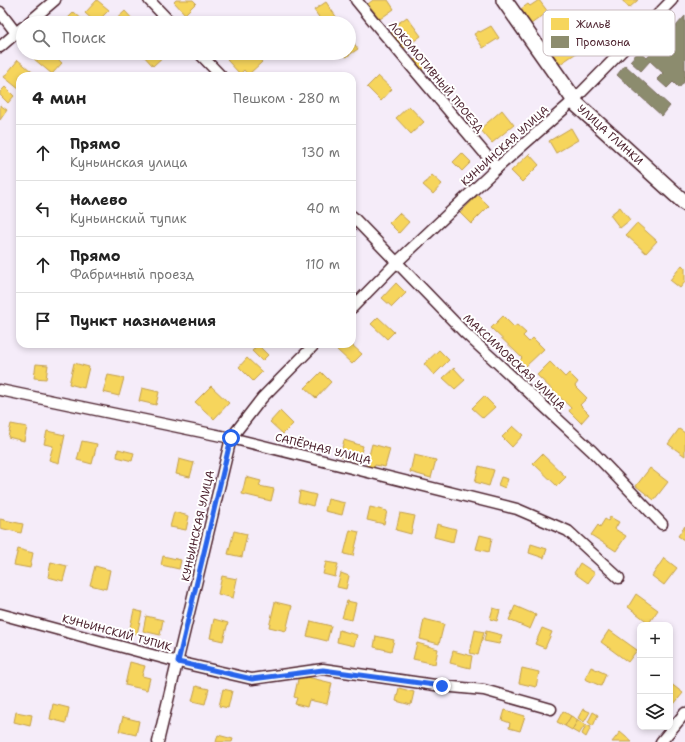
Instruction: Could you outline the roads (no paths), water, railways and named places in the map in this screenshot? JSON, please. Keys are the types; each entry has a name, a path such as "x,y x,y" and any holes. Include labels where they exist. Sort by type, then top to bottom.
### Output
{"street":[{"path":"36,16 55,0"},
{"path":"149,0 164,16"},
{"name":"ЛОКОМОТИВНЫЙ ПРОЕЗД","path":"356,0 497,168"},
{"name":"УЛИЦА ГЛИНКИ","path":"504,0 543,55"},
{"name":"КУНЬИНСКАЯ УЛИЦА","path":"661,10 670,1"},
{"path":"0,12 16,27"},
{"path":"0,47 16,33"},
{"name":"УЛИЦА ГЛИНКИ","path":"543,56 573,98 573,101 685,203"},
{"name":"КУНЬИНСКАЯ УЛИЦА","path":"356,304 396,263 497,168 573,101 617,56"},
{"path":"206,60 217,72"},
{"name":"МАКСИМОВСКАЯ УЛИЦА","path":"356,220 464,332 592,451 662,524"},
{"name":"КУНЬИНСКАЯ УЛИЦА","path":"158,742 231,438 262,398 311,348"},
{"name":"САПЁРНАЯ УЛИЦА","path":"0,390 231,438 517,509 568,531 619,578"},
{"name":"КУНЬИНСКИЙ ТУПИК","path":"0,614 178,662 252,679 323,670 442,686 484,690 551,709"},
{"path":"661,742 685,713"}]}
